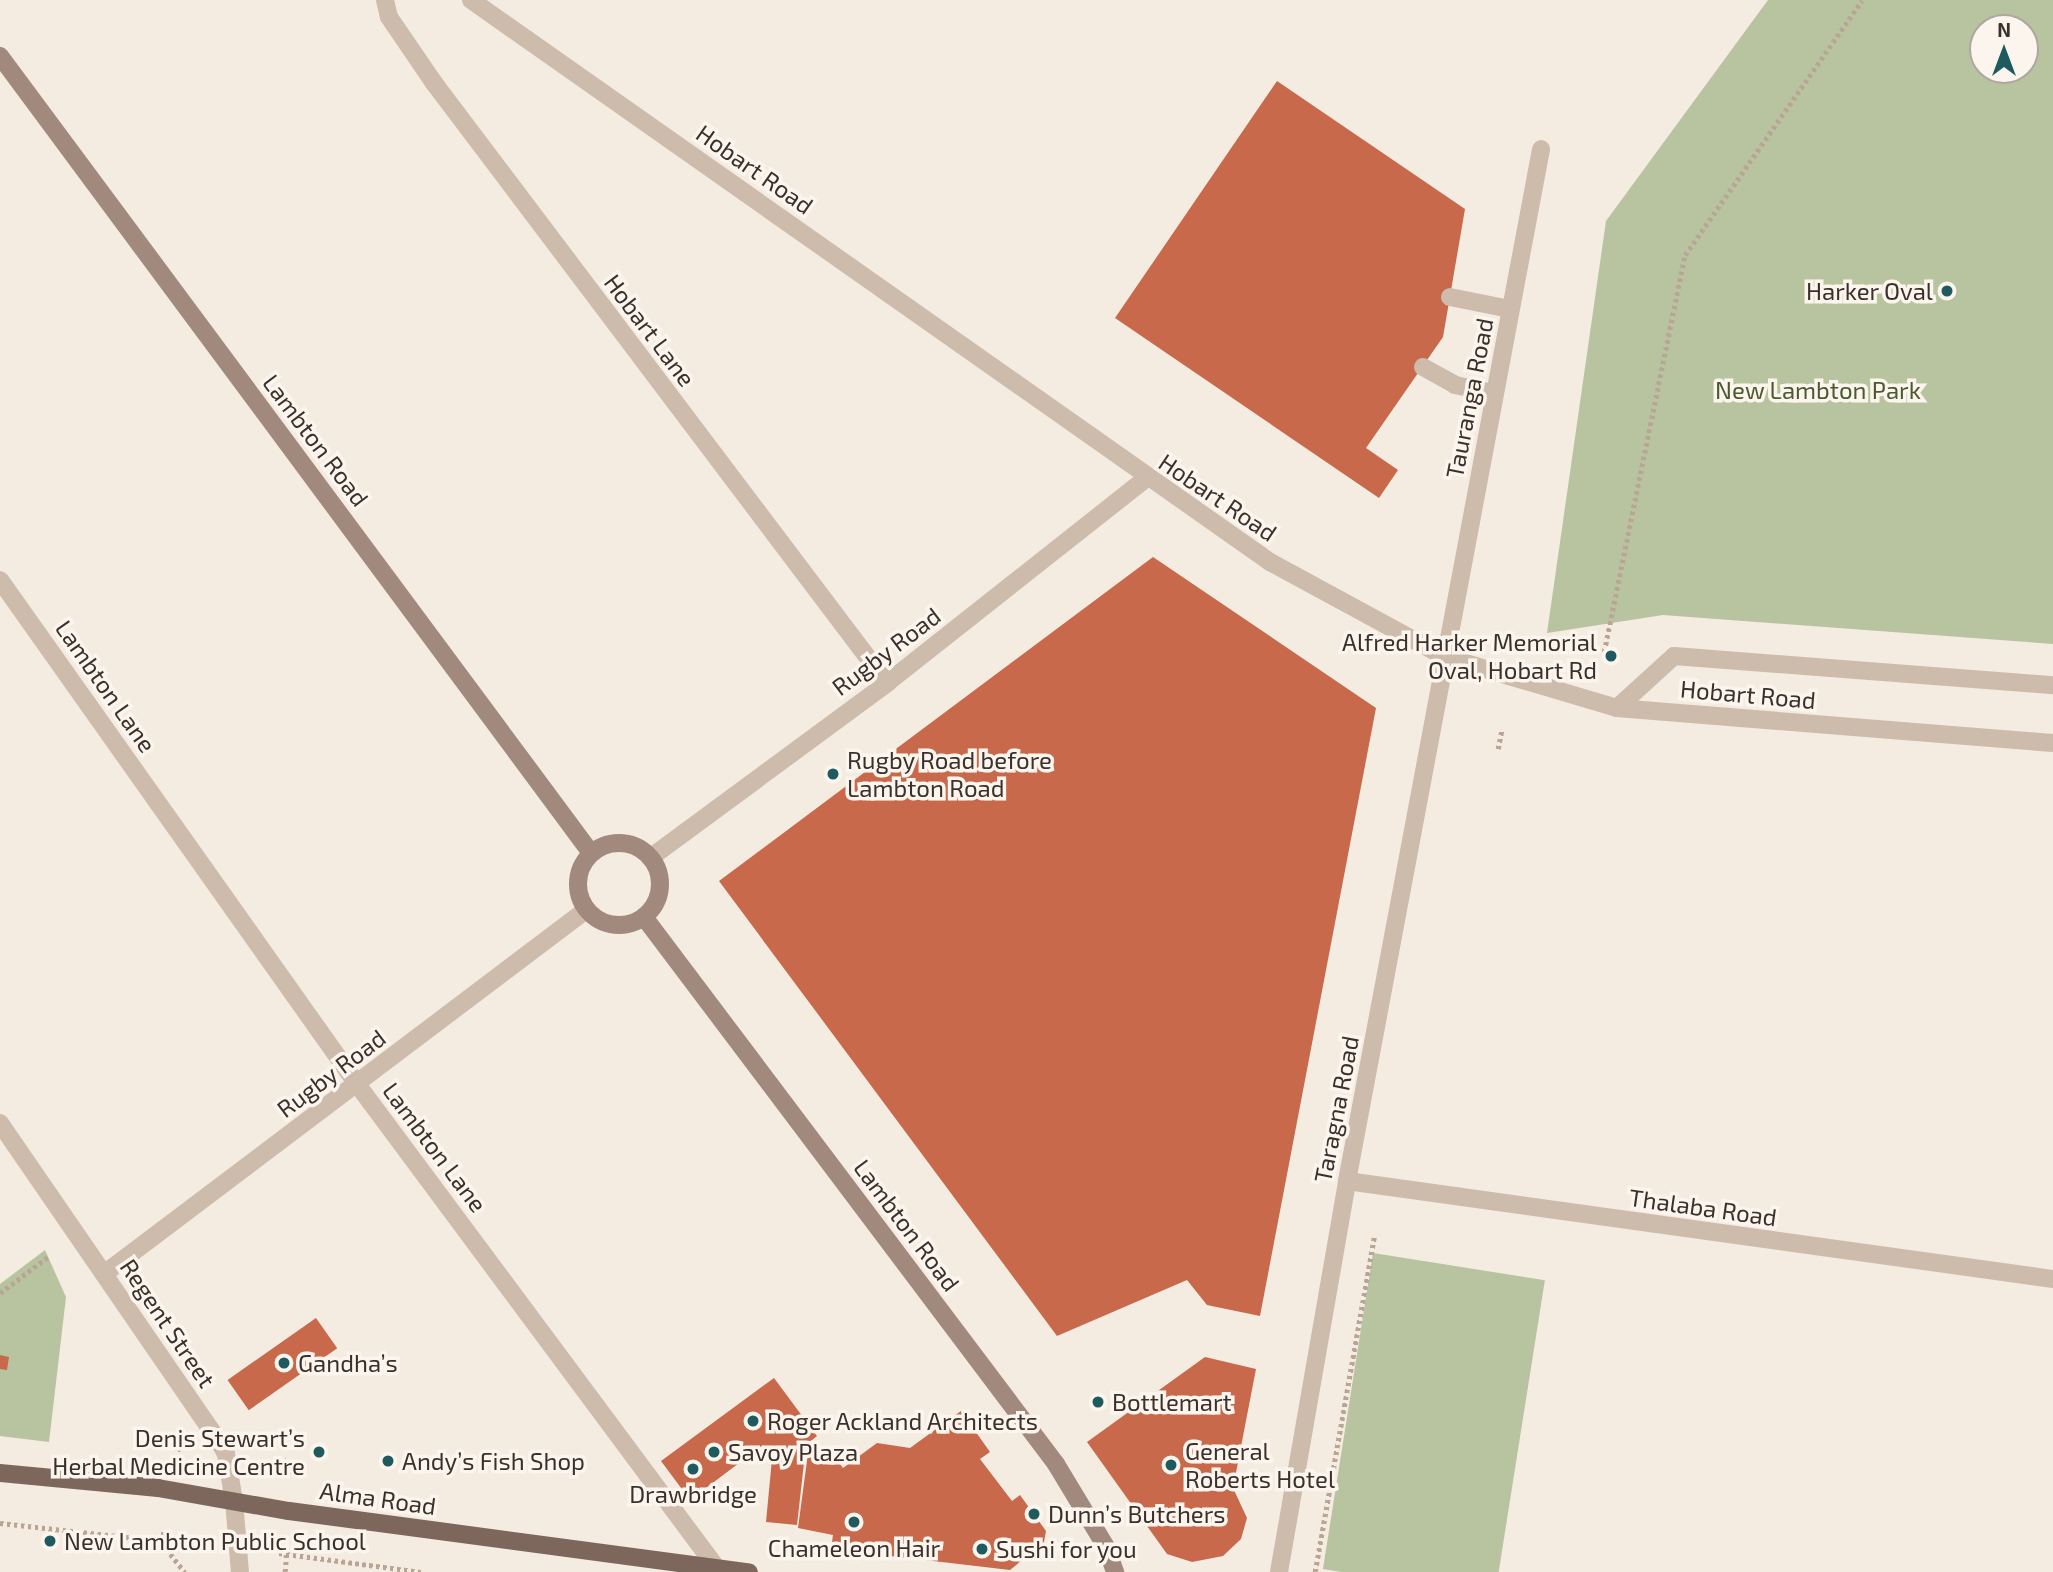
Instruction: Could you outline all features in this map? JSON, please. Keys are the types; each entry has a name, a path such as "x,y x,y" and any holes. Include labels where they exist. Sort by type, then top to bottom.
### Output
{"main road":[{"name":"Lambton Road","path":"0,56 591,853"},
{"path":"622,843 650,858 660,888 644,917 614,925 586,910 577,880 591,853 622,843"},
{"name":"Lambton Road","path":"644,917 1056,1464 1106,1547 1115,1572"},
{"name":"Alma Road","path":"0,1473 91,1480 749,1572"}],"street":[{"name":"Hobart Lane","path":"385,0 389,17 434,83 887,682"},
{"name":"Hobart Road","path":"471,0 1269,562 1445,657 1617,708 2053,743"},
{"name":"Tauranga Road","path":"1445,657 1542,149"},
{"path":"1450,298 1510,309"},
{"path":"1423,367 1455,385 1494,393"},
{"name":"Rugby Road","path":"650,858 887,682 1147,478"},
{"name":"Lambton Lane","path":"0,580 357,1084 716,1567"},
{"path":"1617,708 1674,656 2053,685"},
{"name":"Taragna Road","path":"1279,1572 1347,1181 1445,657"},
{"name":"Rugby Road","path":"104,1274 586,910"},
{"name":"Regent Street","path":"0,1123 226,1454 234,1501 240,1572"},
{"name":"Thalaba Road","path":"1347,1181 2053,1279"}],"path":[{"path":"1604,652 1685,255 1862,0"},
{"path":"1498,749 1502,729"},
{"path":"1315,1572 1374,1236"},
{"path":"0,1293 49,1256"},
{"path":"176,1458 178,1449"},
{"path":"279,1461 286,1459"},
{"path":"0,1523 199,1545"},
{"path":"164,1532 162,1543 186,1572"},
{"path":"285,1572 287,1546"},
{"path":"279,1553 421,1572"}],"green space":[{"name":"New Lambton Park","path":"1768,0 2053,0 2053,644 1663,615 1547,633 1606,221"},
{"path":"45,1250 66,1297 49,1442 0,1436 0,1284"},
{"path":"1373,1253 1545,1280 1499,1572 1342,1572 1323,1569"}],"building":[{"path":"1277,81 1465,209 1443,337 1366,448 1398,470 1379,498 1115,318"},
{"path":"1153,557 1376,708 1260,1316 1207,1305 1187,1280 1057,1336 719,881"},
{"name":"Gandha’s","path":"316,1318 337,1348 249,1410 228,1380"},
{"path":"0,1355 9,1357 7,1370 0,1369"},
{"name":"General Roberts Hotel","path":"1205,1357 1256,1369 1233,1488 1247,1518 1241,1539 1223,1556 1192,1562 1167,1554 1087,1442"},
{"name":"Savoy Plaza","path":"774,1378 817,1436 806,1445 797,1525 766,1522 772,1459 763,1445 690,1500 661,1461"},
{"path":"961,1411 990,1452 980,1459 1012,1501 1020,1495 1046,1531 1044,1542 1010,1570 831,1549 833,1535 798,1528 809,1446 829,1449 843,1468 877,1443 910,1448"}],"place":[{"name":"Harker Oval","path":"1947,291"},
{"name":"Alfred Harker Memorial Oval, Hobart Rd","path":"1611,656"},
{"name":"Rugby Road before Lambton Road","path":"833,774"},
{"name":"Gandha’s","path":"284,1363"},
{"name":"Bottlemart","path":"1098,1402"},
{"name":"Roger Ackland Architects","path":"753,1421"},
{"name":"Denis Stewart’s Herbal Medicine Centre","path":"319,1452"},
{"name":"Savoy Plaza","path":"714,1452"},
{"name":"Andy’s Fish Shop","path":"388,1461"},
{"name":"General Roberts Hotel","path":"1171,1465"},
{"name":"Drawbridge","path":"693,1469"},
{"name":"Dunn’s Butchers","path":"1034,1514"},
{"name":"Chameleon Hair","path":"854,1522"},
{"name":"New Lambton Public School","path":"50,1541"},
{"name":"Sushi for you","path":"982,1549"}]}
